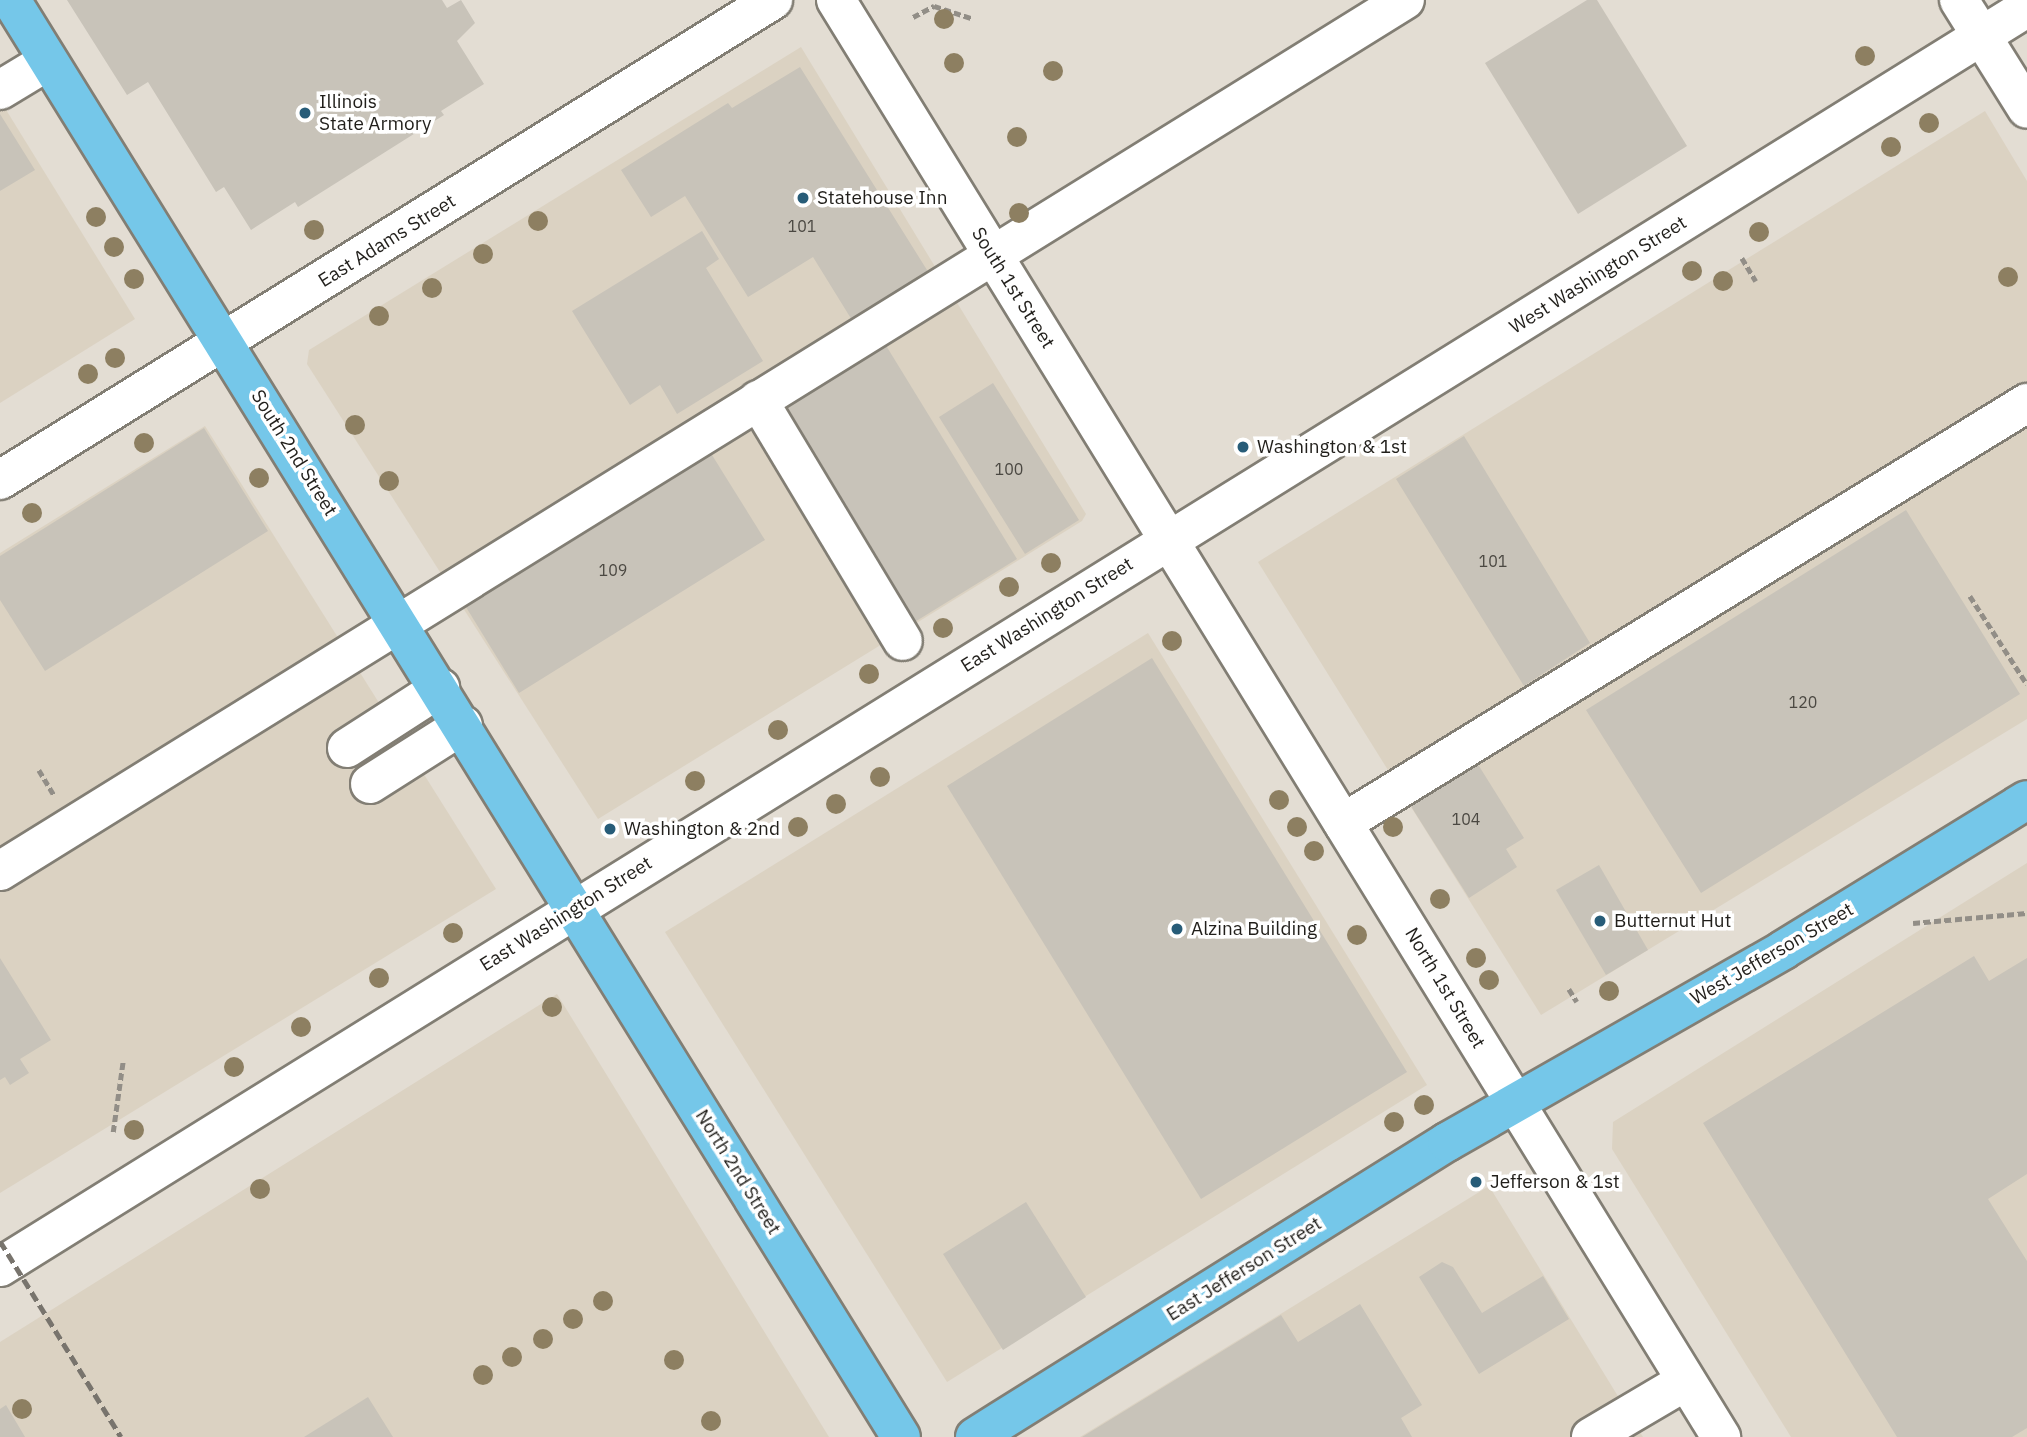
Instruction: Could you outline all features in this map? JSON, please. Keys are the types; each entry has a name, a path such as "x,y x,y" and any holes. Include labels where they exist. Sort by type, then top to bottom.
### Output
{"main road":[{"name":"South 2nd Street","path":"11,0 575,908"},
{"name":"West Jefferson Street","path":"1514,1103 1783,950 2027,800"},
{"name":"North 2nd Street","path":"575,908 901,1437"},
{"name":"East Jefferson Street","path":"975,1437 1514,1103"}],"street":[{"name":"East Adams Street","path":"0,480 773,0"},
{"name":"South 1st Street","path":"836,0 1168,540"},
{"path":"0,871 398,621 1405,0"},
{"path":"1959,0 2027,109"},
{"name":"West Washington Street","path":"1168,540 2027,8"},
{"path":"0,90 48,61"},
{"path":"758,400 903,640"},
{"path":"1343,823 2027,403"},
{"name":"North 1st Street","path":"1168,540 1721,1437"},
{"name":"East Washington Street","path":"0,1266 1168,540"},
{"path":"347,748 440,688"},
{"path":"370,784 463,725"},
{"path":"1591,1437 1686,1381"}],"path":[{"path":"913,18 933,6 972,18"},
{"path":"1742,258 1756,281"},
{"path":"1970,596 2027,684"},
{"path":"1913,923 2027,913"},
{"path":"1569,989 1577,1002"},
{"path":"113,1132 124,1060"}],"shaded area":[{"path":"801,47 1086,514 1082,521 598,819 307,364 309,350"},
{"path":"0,100 135,319 0,403"},
{"path":"1985,111 2027,181 2027,719 1541,1015 1258,562"},
{"path":"205,426 496,889 0,1193 0,553"},
{"path":"1148,633 1427,1085 947,1382 665,932"},
{"path":"2027,863 2027,1437 1791,1437 1612,1149 1613,1122"},
{"path":"557,994 829,1437 0,1437 0,1342"},
{"path":"1489,1186 1643,1437 1080,1437"}],"building":[{"name":"Illinois State Armory","path":"67,0 442,0 447,8 461,0 475,23 457,41 484,84 441,111 444,115 298,207 295,202 251,230 224,187 216,192 148,82 127,95"},
{"path":"1587,0 1597,0 1687,146 1578,214 1485,63"},
{"path":"800,67 932,278 855,325 813,257 748,297 685,196 651,217 621,170 728,103 732,108"},
{"path":"0,114 35,170 0,191"},
{"path":"702,231 719,259 706,268 763,361 677,414 660,385 630,405 572,311"},
{"path":"882,339 1017,559 913,623 778,403"},
{"path":"993,383 1079,520 1025,554 939,417"},
{"path":"204,428 268,531 45,671 0,600 0,556"},
{"path":"1464,436 1590,643 1524,686 1396,479"},
{"path":"707,447 765,540 519,693 461,599"},
{"path":"1906,510 2020,694 1701,893 1586,710"},
{"name":"Alzina Building","path":"1152,658 1407,1072 1201,1199 947,786"},
{"path":"1474,758 1524,838 1506,849 1517,867 1469,898 1407,800"},
{"path":"1599,865 1648,950 1606,975 1556,890"},
{"path":"1974,956 1989,981 2027,958 2027,1174 1988,1199 2027,1261 2027,1428 2012,1437 1897,1437 1703,1123"},
{"path":"0,958 51,1040 20,1059 29,1073 10,1085 5,1077 0,1080"},
{"path":"1026,1202 1086,1297 1003,1350 943,1254"},
{"path":"1442,1262 1453,1267 1482,1313 1543,1276 1569,1319 1479,1374 1419,1277"},
{"path":"1360,1304 1422,1405 1401,1418 1412,1437 1082,1437 1281,1315 1298,1342"},
{"path":"368,1397 393,1437 304,1437"},
{"path":"6,1405 25,1437 0,1437 0,1409"}],"railway":[{"path":"0,1241 121,1437"}],"place":[{"name":"Illinois State Armory","path":"305,113"},
{"name":"Statehouse Inn","path":"803,198"},
{"name":"Washington & 1st","path":"1243,447"},
{"name":"Washington & 2nd","path":"610,829"},
{"name":"Butternut Hut","path":"1600,921"},
{"name":"Alzina Building","path":"1177,929"},
{"name":"Jefferson & 1st","path":"1476,1182"}]}
